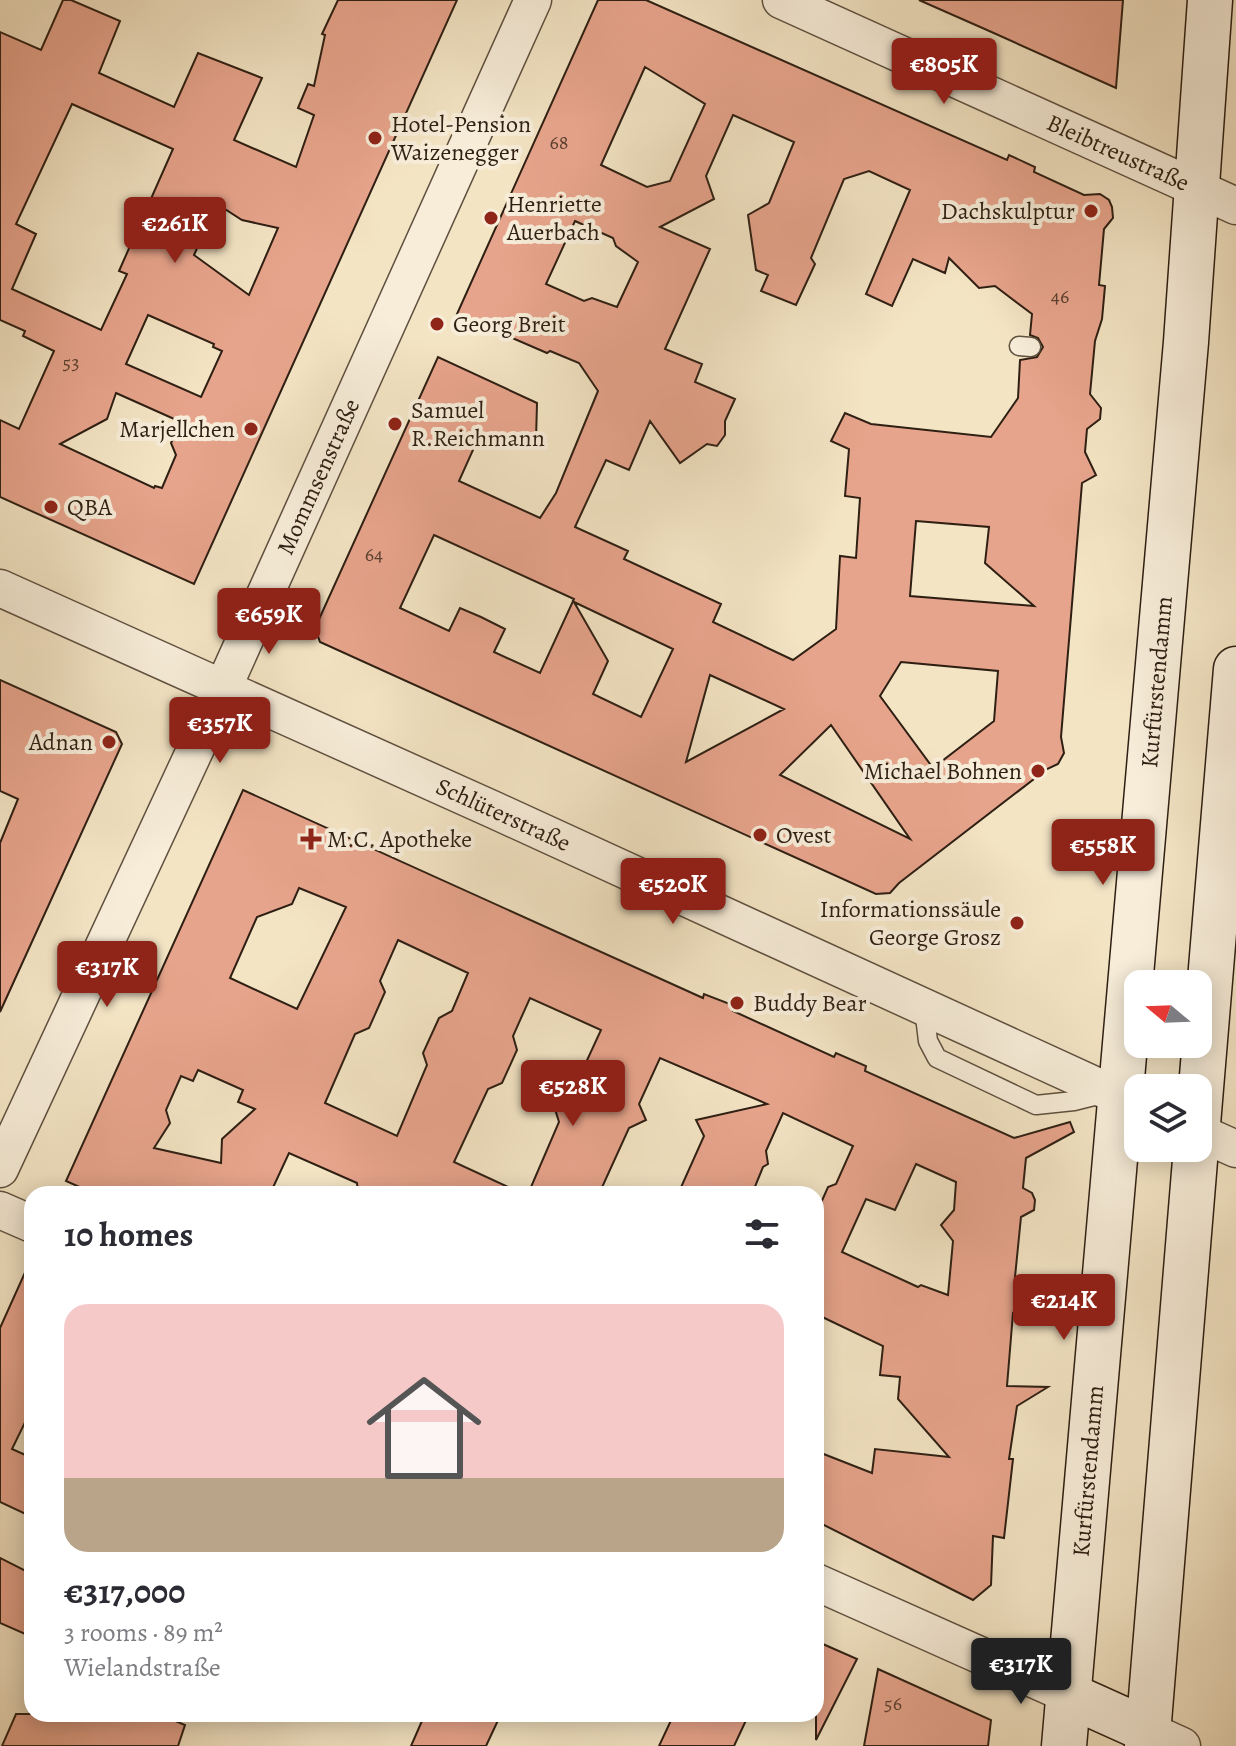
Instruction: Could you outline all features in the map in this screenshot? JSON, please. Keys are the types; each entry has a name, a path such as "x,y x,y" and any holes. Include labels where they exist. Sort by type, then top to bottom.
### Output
{"main road":[{"name":"Kurfürstendamm","path":"1064,1746 1181,410 1210,0"},
{"path":"1202,1074 1236,669"},
{"path":"1069,1695 1159,1741 1195,1162"}],"street":[{"name":"Mommsenstraße","path":"0,1169 222,689 533,0"},
{"name":"Bleibtreustraße","path":"781,0 1236,206"},
{"name":"Schlüterstraße","path":"0,588 1122,1098"},
{"path":"1212,1138 1236,1149"},
{"path":"0,1210 24,1220"},
{"path":"824,1586 1069,1695"}],"building":[{"path":"63,0 71,0 120,21 99,73 174,107 198,53 262,78 234,140 296,167 314,115 298,108 308,84 314,86 325,35 322,34 338,0 457,0 194,584 0,497 0,420 19,429 54,351 23,336 25,331 0,320 0,32 41,50","holes":["72,104 173,149 119,271 127,274 101,330 12,289 36,234 16,224","217,204 242,220 278,228 249,295 194,255","148,315 214,344 213,347 222,351 201,397 126,364","116,393 181,422 171,443 176,455 162,488 154,488 60,444 107,419"]},
{"path":"598,0 646,0 1007,160 1009,155 1035,167 1034,172 1084,195 1100,194 1109,200 1113,218 1104,229 1099,285 1105,286 1090,394 1101,408 1100,419 1087,429 1085,452 1096,475 1082,483 1061,737 1064,753 1058,764 1047,769 890,893 876,894 320,642 315,628 438,357 537,403 536,440 515,448 481,432 459,481 540,518 556,493 598,391 579,363 550,351 547,353 457,314","holes":["645,67 705,104 670,181 647,187 601,165","733,115 794,142 769,203 748,215 756,270 768,275 761,291 796,305 815,264 811,258 844,179 869,171 910,190 866,294 892,306 913,259 945,273 949,258 979,288 995,286 1032,314 1030,335 1038,338 1043,347 1037,357 1020,360 1018,398 991,437 871,424 845,413 831,441 849,449 845,496 860,498 856,558 840,556 836,629 793,660 713,622 721,604 624,559 628,551 575,527 606,460 629,470 650,421 680,463 707,444 717,446 725,435 725,421 735,399 695,382 702,364 665,349 710,249 660,227 714,199 706,176","575,221 613,238 616,246 638,262 617,307 592,298 584,301 546,284","916,521 989,527 985,563 1034,606 910,596","434,535 574,599 540,673 494,652 505,629 481,617 460,608 449,631 400,608","574,602 673,649 641,717 593,694 608,661","901,662 998,671 994,721 933,768 880,696","710,675 784,709 686,762","831,725 910,839 780,775"]},
{"path":"919,0 1123,0 1116,88 987,30"},
{"path":"0,680 116,732 122,744 0,1012 0,843 18,799 0,791"},
{"path":"243,790 703,998 704,994 735,1006 733,1011 834,1057 836,1053 866,1066 865,1071 1014,1138 1070,1122 1074,1132 1026,1158 1023,1188 1032,1193 1035,1200 1034,1210 1021,1217 1015,1277 1026,1289 1025,1298 1013,1313 1007,1386 1048,1387 1017,1406 1009,1459 1013,1459 1004,1538 993,1536 991,1585 973,1600 824,1525 824,1454 872,1473 875,1449 949,1457 898,1399 900,1377 880,1375 883,1346 824,1318 824,1196 828,1187 836,1184 853,1146 783,1113 766,1151 768,1164 763,1167 755,1186 682,1186 704,1136 696,1120 767,1104 660,1058 639,1104 646,1120 629,1128 603,1186 531,1186 559,1122 555,1109 571,1074 583,1069 601,1030 530,998 513,1036 517,1050 502,1083 488,1089 454,1162 506,1186 357,1186 357,1183 289,1153 274,1186 77,1186 66,1181","holes":["299,888 346,907 297,1009 230,978 257,917 292,904","398,940 468,973 452,1011 439,1018 423,1053 427,1065 397,1136 325,1103 355,1034 369,1028 385,992 380,981","198,1070 243,1090 238,1102 255,1109 222,1139 221,1163 154,1148 170,1123 166,1110 181,1076 193,1081","916,1164 956,1182 954,1210 941,1225 953,1241 948,1295 921,1285 918,1287 842,1252 866,1199 895,1210"]},
{"path":"24,1275 24,1424 12,1449 24,1454 24,1513 0,1502 0,1328"},
{"path":"0,1558 24,1570 24,1634 0,1623"},
{"path":"824,1645 857,1659 816,1740 816,1722 824,1722"},
{"path":"878,1669 991,1720 988,1746 864,1746"},
{"path":"16,1714 24,1714 24,1722 178,1722 185,1725 178,1746 2,1746"},
{"path":"422,1722 497,1722 486,1746 411,1746"},
{"path":"670,1722 745,1722 734,1746 659,1746"}],"place":[{"name":"Hotel-Pension Waizenegger","path":"375,138"},
{"name":"Dachskulptur","path":"1091,211"},
{"name":"Henriette Auerbach","path":"491,218"},
{"name":"Georg Breit","path":"437,324"},
{"name":"Samuel R.Reichmann","path":"395,424"},
{"name":"Marjellchen","path":"251,429"},
{"name":"QBA","path":"51,507"},
{"name":"Adnan","path":"109,742"},
{"name":"Michael Bohnen","path":"1038,771"},
{"name":"Ovest","path":"760,835"},
{"name":"M.C. Apotheke","path":"311,839"},
{"name":"Informationssäule George Grosz","path":"1017,923"},
{"name":"Buddy Bear","path":"737,1003"}]}
